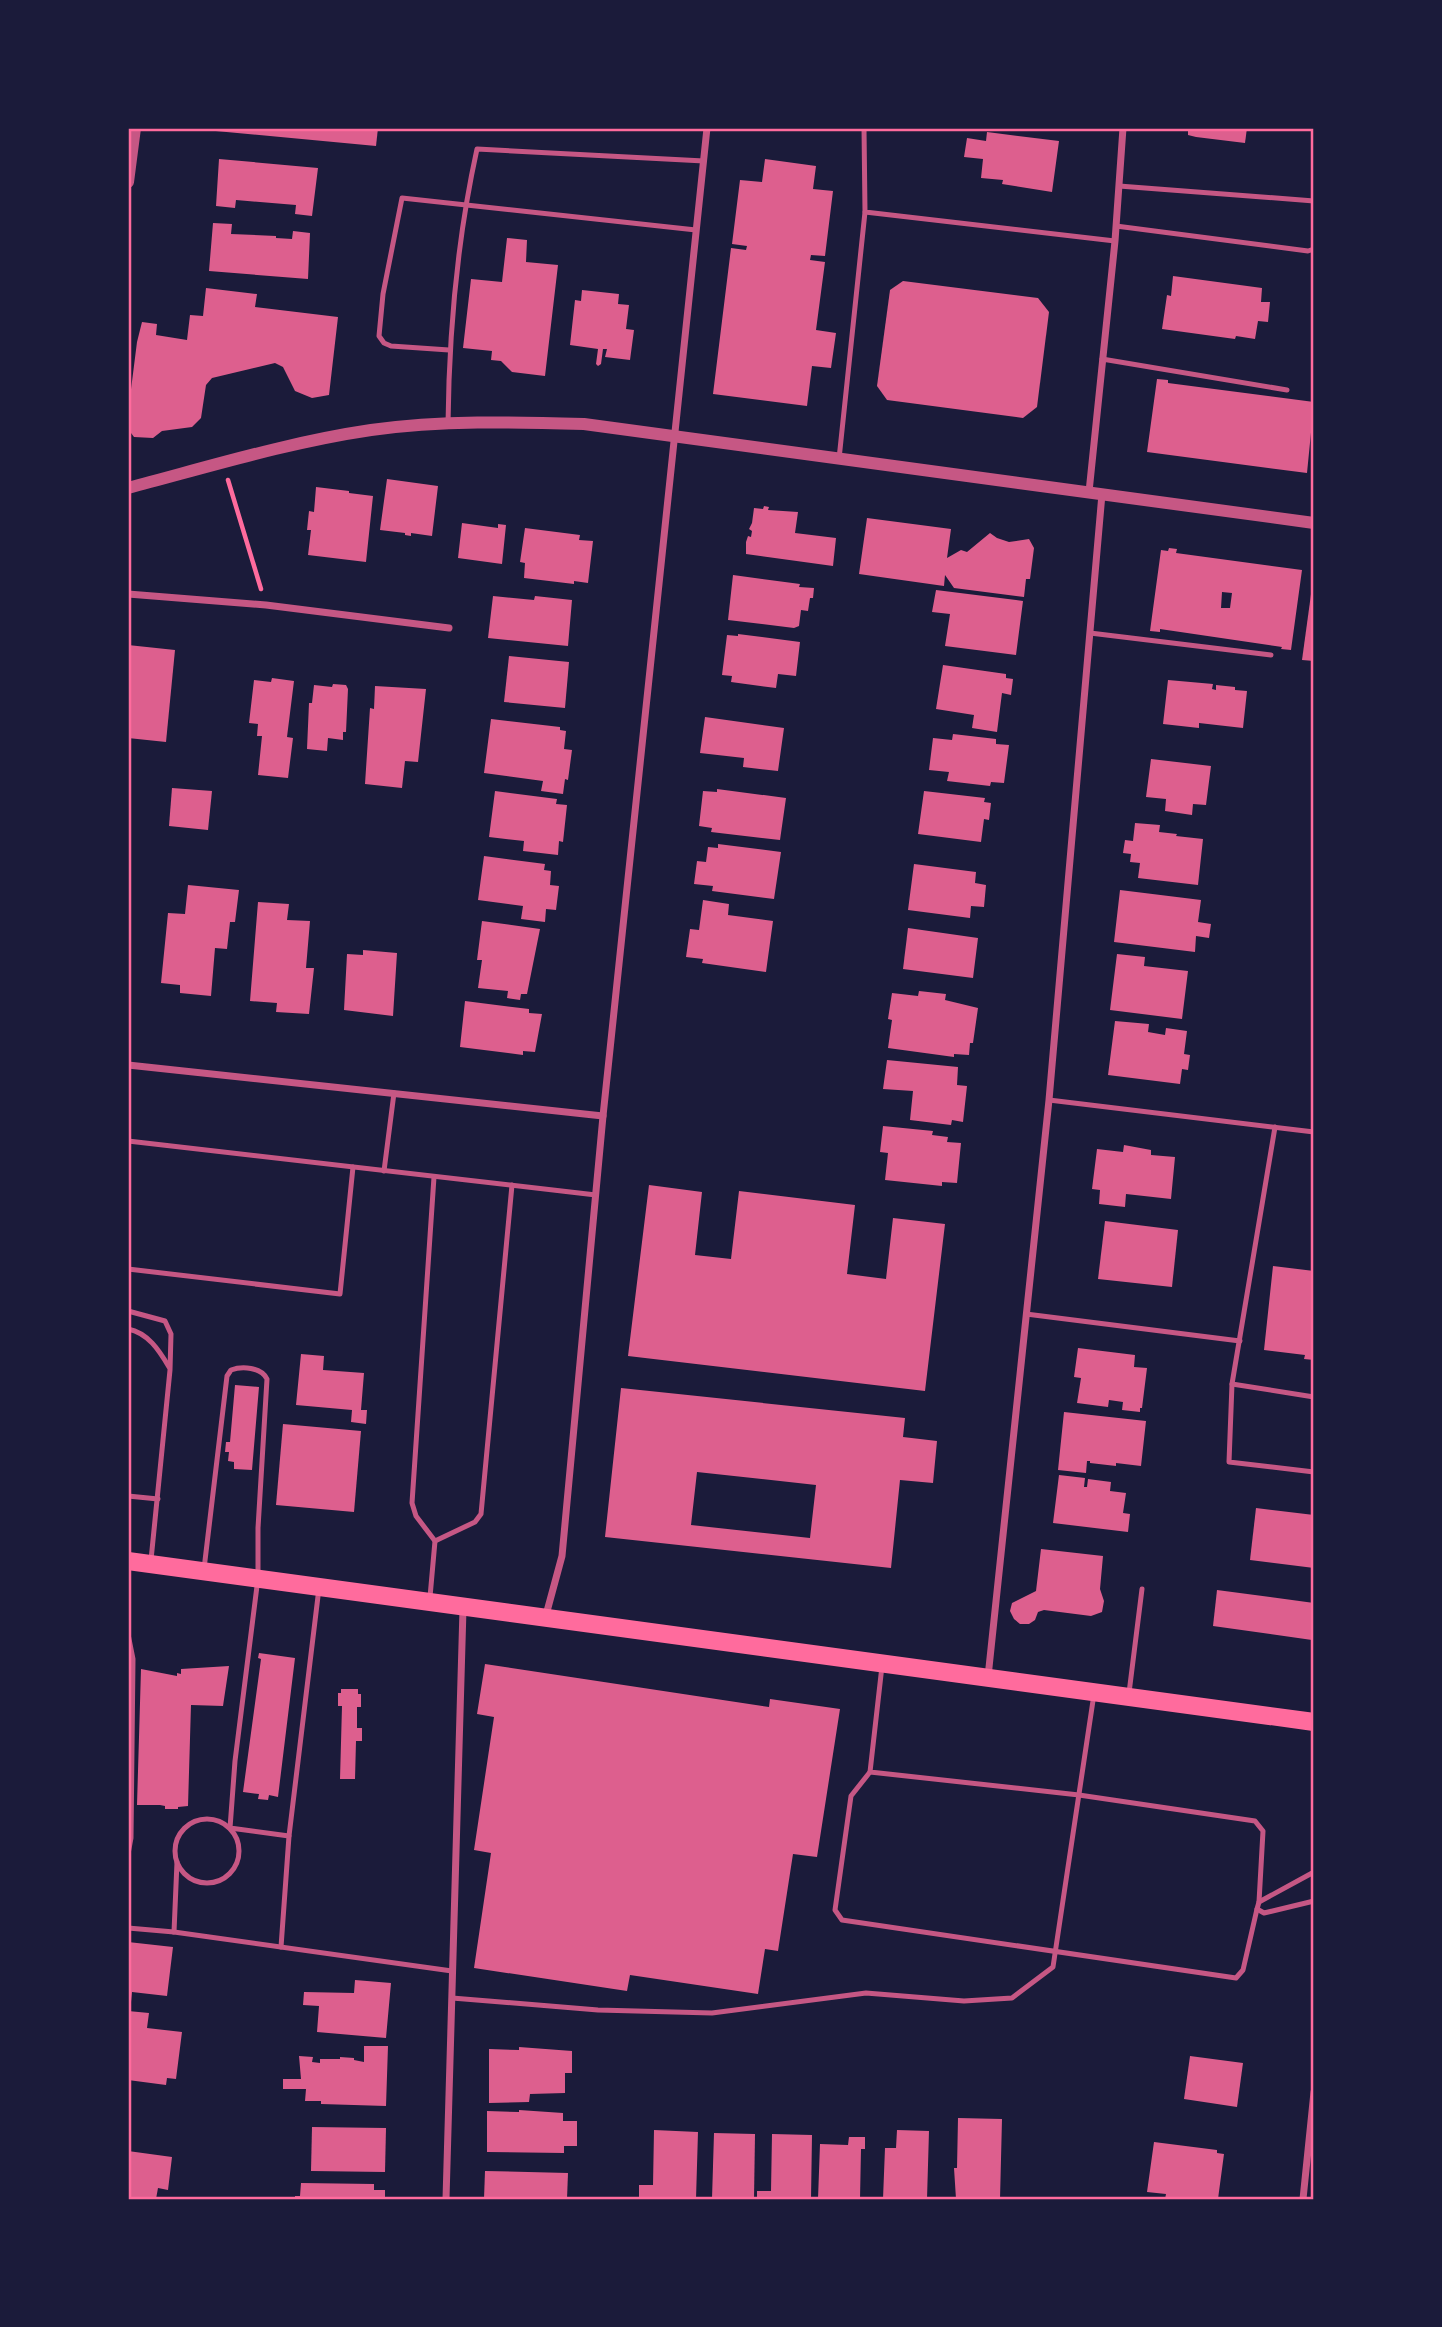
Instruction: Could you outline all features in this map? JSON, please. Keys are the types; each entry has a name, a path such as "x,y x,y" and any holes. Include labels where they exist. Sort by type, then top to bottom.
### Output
{"main road":[{"path":"128,1561 1314,1722"}],"street":[{"path":"128,182 135,128"},
{"path":"546,1616 562,1556 603,1116 707,128"},
{"path":"988,1677 1049,1100 1090,633 1102,359 1115,242 1123,128"},
{"path":"128,488 337,436 448,424 516,422 584,425 1314,523"},
{"path":"128,594 266,605 449,628"},
{"path":"128,1065 603,1116"},
{"path":"446,2199 463,1605"},
{"path":"1303,2199 1314,2092"}],"lane":[{"path":"839,459 865,212 864,128"},
{"path":"448,424 449,349 465,205 477,149 704,161"},
{"path":"1119,186 1314,201"},
{"path":"449,349 391,346 379,337 383,294 402,198 696,230"},
{"path":"865,212 1115,242"},
{"path":"1116,226 1308,251 1314,249"},
{"path":"1102,359 1287,390"},
{"path":"1090,633 1271,655"},
{"path":"384,1171 394,1093"},
{"path":"1049,1100 1314,1132"},
{"path":"1275,1127 1232,1384 1229,1462 1314,1472"},
{"path":"128,1141 596,1195"},
{"path":"128,1269 340,1294 352,1167"},
{"path":"430,1600 435,1541 416,1516 412,1503 434,1177"},
{"path":"435,1541 475,1522 481,1514 512,1185"},
{"path":"128,1311 165,1321 171,1334 170,1370 150,1564"},
{"path":"1026,1314 1240,1341"},
{"path":"128,1329 140,1331 160,1352 170,1370"},
{"path":"177,1862 190,1878 209,1883 228,1875 239,1858 236,1837 230,1828 235,1761 258,1578 258,1528 267,1379 258,1370 238,1368 231,1370 228,1376 204,1571"},
{"path":"1232,1384 1314,1397"},
{"path":"128,1496 158,1499"},
{"path":"281,1947 289,1836 319,1586"},
{"path":"1129,1696 1142,1589"},
{"path":"128,1634 133,1659 131,1838 128,1854"},
{"path":"870,1772 1079,1795 1255,1821 1263,1831 1258,1905 1244,1970 1236,1978 842,1920 835,1910 851,1796 870,1772 883,1662"},
{"path":"452,1998 598,2010 712,2013 866,1993 964,2001 1012,1998 1053,1967 1094,1691"},
{"path":"174,1932 177,1862 175,1851 182,1831 190,1824 211,1819 230,1828 289,1836"},
{"path":"1258,1905 1314,1872"},
{"path":"1258,1905 1264,1913 1314,1901"},
{"path":"128,1928 174,1932 452,1972"}],"path":[{"path":"222,463 266,605"}],"building":[{"path":"205,128 378,128 376,146"},
{"path":"1188,128 1247,128 1245,143 1188,135"},
{"path":"987,132 1059,141 1052,192 1002,184 1003,180 981,178 983,159 964,157 967,138 986,141"},
{"path":"219,159 318,168 312,216 295,214 296,205 236,200 235,208 216,206"},
{"path":"765,159 816,166 813,189 833,191 825,256 811,255 810,260 825,262 816,330 836,333 831,368 812,366 807,406 713,394 731,248 746,250 747,246 732,244 740,180 762,182"},
{"path":"213,223 232,224 231,234 292,239 293,231 310,233 308,279 209,271"},
{"path":"507,238 527,240 526,262 558,265 545,376 512,372 501,361 491,360 492,351 463,348 471,279 502,282"},
{"path":"1173,276 1262,288 1261,302 1270,302 1268,322 1258,321 1255,339 1236,336 1235,339 1162,329 1167,295 1171,296"},
{"path":"903,281 1038,298 1049,312 1037,407 1023,418 887,400 877,386 890,290"},
{"path":"206,288 257,294 255,307 338,317 329,395 312,398 295,391 283,367 275,363 212,378 206,385 201,418 192,427 162,431 153,438 134,437 128,429 128,413 142,322 157,324 156,335 187,340 190,315 203,316"},
{"path":"582,290 619,294 618,304 629,305 626,329 634,330 630,360 605,357 607,349 603,349 601,364 598,366 598,349 570,345 575,300 581,301"},
{"path":"1157,379 1168,380 1168,383 1314,402 1307,473 1147,452"},
{"path":"387,479 438,486 432,536 411,533 411,536 380,530"},
{"path":"316,487 373,496 366,562 308,555 311,530 307,530 309,511 314,512"},
{"path":"764,506 769,507 768,510 798,512 795,533 836,538 833,566 746,554 754,508 763,509"},
{"path":"867,518 951,529 947,558 961,550 967,552 990,533 1009,542 1029,539 1034,548 1030,579 1026,579 1024,597 954,588 945,575 944,586 859,574"},
{"path":"462,523 498,528 498,524 506,525 502,564 458,558"},
{"path":"525,528 580,535 579,540 593,541 588,583 524,578 525,563 520,562"},
{"path":"1169,548 1177,549 1176,553 1302,570 1291,650 1160,629 1160,632 1150,631 1161,550 1168,551","holes":["1222,592 1232,593 1230,608 1221,608"]},
{"path":"733,575 814,588 808,611 801,610 799,626 794,628 728,620"},
{"path":"1312,587 1314,588 1314,661 1302,660"},
{"path":"936,590 1023,601 1016,655 945,646 950,614 932,612"},
{"path":"493,596 534,600 535,596 572,600 568,646 488,638"},
{"path":"727,635 800,642 796,676 778,674 776,688 731,682 732,676 722,675"},
{"path":"128,645 175,650 166,742 128,738"},
{"path":"509,656 569,662 565,708 504,702"},
{"path":"943,665 1006,674 1006,678 1013,679 1011,695 1002,693 997,732 972,728 974,715 936,709"},
{"path":"272,678 294,681 287,737 293,738 288,778 258,775 262,736 257,736 258,724 249,723 254,680 271,682"},
{"path":"1168,680 1213,684 1212,689 1216,690 1216,685 1247,691 1243,728 1199,723 1199,728 1163,724"},
{"path":"333,684 346,685 348,689 346,732 343,732 343,740 328,738 327,751 307,749 309,703 312,703 314,685 332,687"},
{"path":"375,686 426,689 418,762 405,761 402,788 365,784 370,708 374,709"},
{"path":"705,717 784,728 778,771 743,767 744,758 700,753"},
{"path":"491,719 560,727 560,730 566,731 564,749 572,750 563,794 541,791 543,781 484,773"},
{"path":"953,734 996,739 996,744 1009,745 1004,783 991,782 990,786 947,781 949,772 929,770 933,738 952,740"},
{"path":"1151,759 1211,766 1206,805 1193,804 1192,815 1165,811 1166,799 1146,797"},
{"path":"172,788 212,791 208,830 169,826"},
{"path":"717,789 786,798 780,840 711,832 712,828 699,826 703,791 717,792"},
{"path":"495,791 557,799 556,804 567,805 563,842 559,841 558,855 523,851 524,841 489,837"},
{"path":"924,791 985,798 984,802 991,803 989,820 984,819 981,842 918,834"},
{"path":"1135,823 1160,825 1159,832 1203,839 1198,885 1138,878 1140,863 1130,862 1131,854 1123,853 1125,840 1133,841"},
{"path":"718,844 781,852 774,899 712,891 713,886 694,884 697,861 706,862 708,847 718,848"},
{"path":"484,856 545,864 544,870 551,871 550,885 559,886 556,910 546,909 545,922 521,919 523,906 478,900"},
{"path":"914,864 976,872 975,883 986,885 984,907 971,906 970,918 908,910"},
{"path":"188,885 239,890 235,922 230,922 227,949 215,948 211,996 180,993 180,985 161,983 168,913 185,914"},
{"path":"1120,890 1201,900 1198,922 1211,924 1209,938 1196,936 1195,952 1114,942"},
{"path":"703,900 729,904 728,915 773,921 766,972 702,963 703,959 686,957 690,929 699,930"},
{"path":"258,902 289,904 287,920 310,921 306,968 314,968 309,1014 276,1012 277,1003 250,1001"},
{"path":"482,921 540,929 527,994 521,994 520,1000 507,998 508,991 478,988 482,960 477,960"},
{"path":"908,928 978,938 973,978 903,969"},
{"path":"363,950 397,953 393,1016 344,1010 347,954 363,955"},
{"path":"1117,954 1145,957 1144,966 1188,971 1182,1019 1110,1010"},
{"path":"919,991 946,994 945,1000 978,1008 969,1055 954,1054 954,1057 888,1048 892,1020 888,1019 892,993 918,996"},
{"path":"465,1001 529,1009 529,1013 542,1014 535,1052 523,1051 523,1055 460,1047"},
{"path":"1115,1021 1149,1024 1148,1032 1165,1035 1166,1028 1187,1031 1184,1054 1190,1055 1188,1070 1182,1069 1180,1084 1108,1075"},
{"path":"887,1060 958,1067 957,1085 967,1086 963,1122 952,1120 951,1125 910,1120 913,1091 883,1089"},
{"path":"883,1126 933,1131 932,1135 948,1137 947,1142 961,1143 957,1183 942,1182 942,1186 885,1180 888,1153 880,1152"},
{"path":"1124,1145 1151,1150 1151,1155 1175,1157 1171,1199 1126,1194 1125,1207 1099,1204 1100,1190 1092,1189 1097,1149 1123,1152"},
{"path":"649,1185 702,1192 695,1255 731,1259 739,1191 855,1205 847,1274 886,1279 893,1218 945,1224 925,1391 628,1356"},
{"path":"1105,1221 1178,1230 1172,1287 1098,1279"},
{"path":"1273,1266 1314,1271 1314,1360 1304,1359 1305,1355 1264,1350"},
{"path":"1078,1348 1135,1355 1134,1367 1147,1368 1140,1412 1122,1410 1123,1402 1109,1400 1108,1407 1077,1403 1081,1378 1074,1377"},
{"path":"301,1354 324,1356 323,1370 364,1373 361,1410 367,1410 366,1424 351,1422 352,1410 296,1405"},
{"path":"235,1385 259,1387 252,1470 234,1469 234,1462 228,1461 229,1452 225,1452 226,1442 230,1442"},
{"path":"621,1388 905,1418 903,1437 937,1441 933,1483 900,1480 891,1568 605,1537","holes":["697,1472 816,1485 810,1538 691,1525"]},
{"path":"1064,1412 1146,1421 1141,1466 1116,1463 1116,1466 1087,1461 1086,1473 1058,1470"},
{"path":"283,1424 361,1431 354,1512 276,1505"},
{"path":"1059,1475 1085,1478 1084,1487 1087,1487 1088,1479 1111,1482 1110,1491 1126,1493 1123,1513 1130,1514 1128,1532 1053,1523"},
{"path":"1256,1508 1314,1515 1314,1568 1250,1560"},
{"path":"1041,1549 1103,1556 1100,1589 1104,1601 1102,1612 1091,1616 1044,1610 1038,1612 1035,1620 1029,1624 1020,1624 1014,1619 1010,1611 1012,1603 1036,1591"},
{"path":"1217,1590 1314,1603 1312,1640 1213,1626"},
{"path":"259,1653 295,1658 278,1797 269,1795 268,1800 258,1799 259,1794 243,1792 261,1659 258,1658"},
{"path":"485,1664 769,1707 770,1699 840,1709 817,1857 793,1854 778,1951 765,1949 758,1994 630,1975 627,1991 474,1968 491,1853 474,1850 494,1717 477,1714"},
{"path":"229,1666 223,1706 191,1705 188,1806 165,1809 165,1806 160,1805 137,1805 141,1669 177,1676 177,1673 181,1674 181,1669"},
{"path":"341,1689 358,1689 358,1694 361,1694 361,1707 357,1707 357,1728 362,1728 362,1741 356,1741 355,1779 340,1779 342,1706 338,1706 338,1693 341,1693"},
{"path":"128,1942 173,1947 167,1996 132,1992 131,2002 128,2001"},
{"path":"355,1980 391,1983 386,2038 317,2032 319,2006 303,2005 304,1992 354,1993"},
{"path":"128,2011 149,2013 147,2028 182,2032 176,2079 167,2078 166,2085 128,2080"},
{"path":"364,2046 388,2046 386,2106 321,2104 321,2101 305,2101 306,2089 283,2089 283,2079 301,2079 299,2056 313,2057 312,2062 320,2063 320,2059 340,2057 364,2062"},
{"path":"519,2047 572,2051 572,2073 565,2073 565,2093 530,2094 529,2102 489,2103 489,2049 519,2050"},
{"path":"1190,2056 1243,2063 1237,2107 1184,2099"},
{"path":"487,2111 563,2113 563,2121 577,2121 577,2146 564,2146 564,2153 487,2152"},
{"path":"958,2118 1002,2119 1000,2199 956,2199 954,2168 957,2168"},
{"path":"312,2127 386,2128 385,2172 311,2171"},
{"path":"654,2130 698,2132 696,2199 639,2199 639,2185 653,2185"},
{"path":"897,2130 929,2131 927,2199 883,2199 885,2148 896,2148"},
{"path":"714,2133 755,2134 754,2199 712,2199"},
{"path":"772,2134 812,2135 811,2199 757,2199 757,2191 771,2191"},
{"path":"849,2137 865,2137 865,2149 861,2149 860,2199 818,2199 820,2144 848,2145"},
{"path":"1154,2142 1217,2150 1217,2153 1224,2154 1218,2199 1165,2199 1166,2194 1147,2192"},
{"path":"128,2151 172,2157 168,2190 158,2188 156,2199 128,2199"},
{"path":"485,2171 568,2173 567,2199 484,2199"},
{"path":"301,2183 374,2184 374,2190 385,2190 385,2199 295,2199 295,2196 300,2196"}]}
